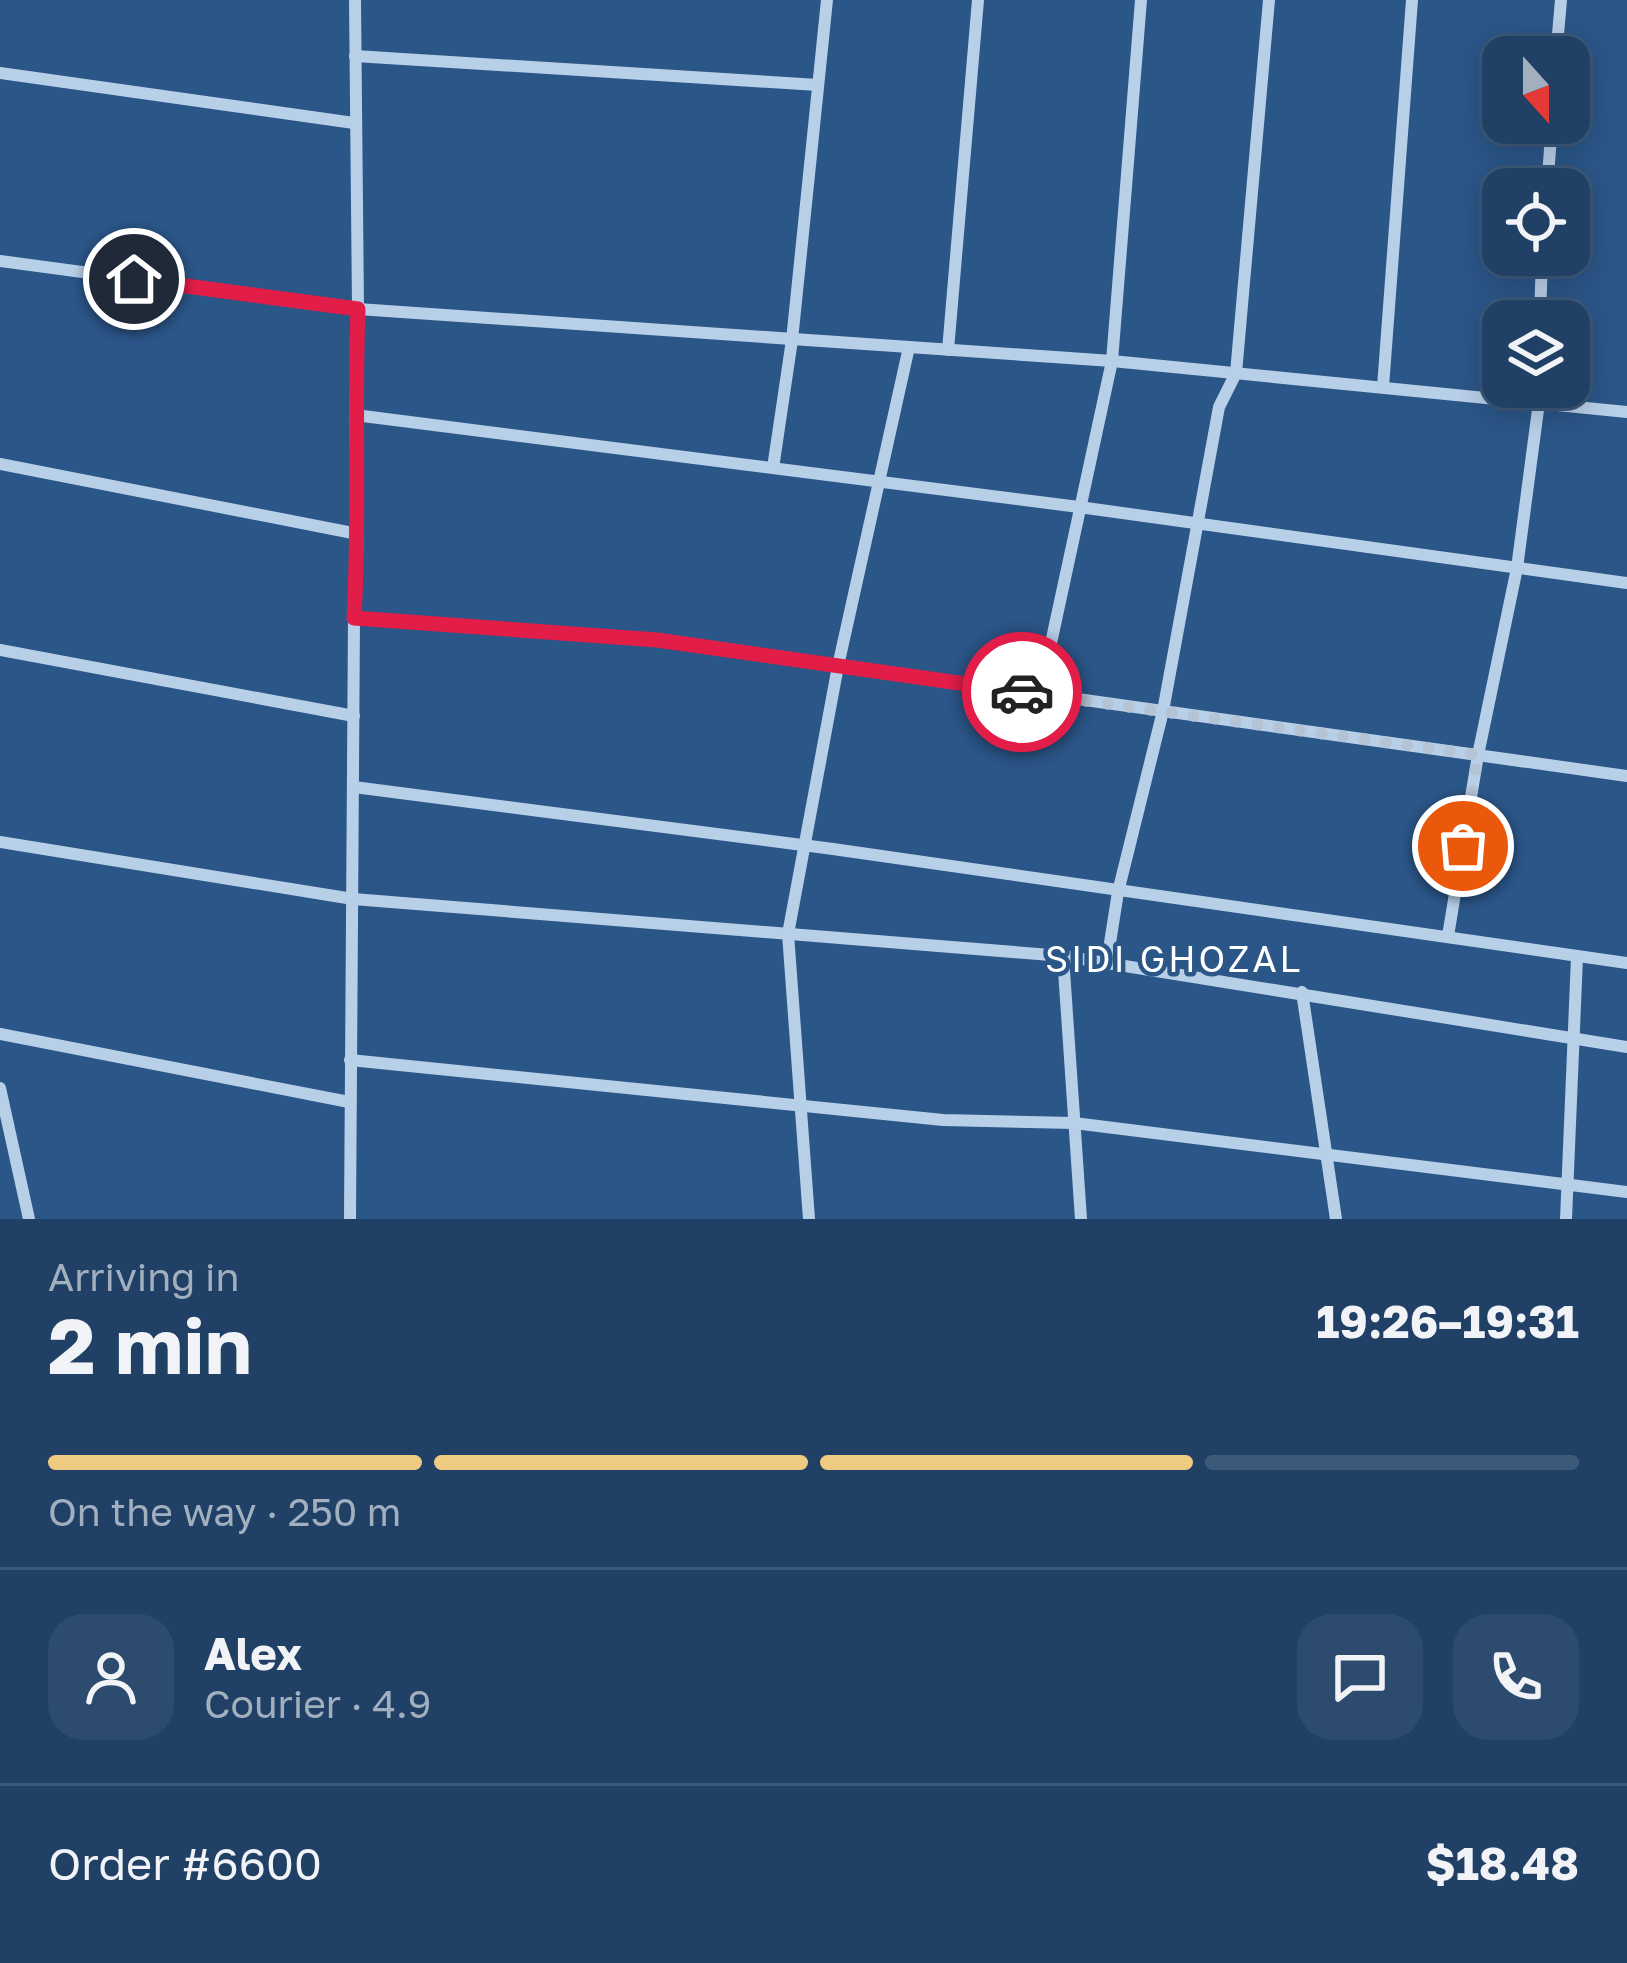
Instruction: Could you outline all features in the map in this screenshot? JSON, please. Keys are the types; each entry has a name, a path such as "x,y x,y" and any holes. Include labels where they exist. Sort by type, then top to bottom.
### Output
{"street":[{"path":"350,1219 358,534 356,0"},
{"path":"773,468 792,340 827,0"},
{"path":"948,350 978,0"},
{"path":"1040,694 1112,361 1142,0"},
{"path":"1107,962 1118,892 1162,711 1220,407 1236,373 1269,0"},
{"path":"1383,387 1412,0"},
{"path":"1558,36 1561,0"},
{"path":"355,56 818,85"},
{"path":"0,74 354,123"},
{"path":"0,261 358,309 1482,391"},
{"path":"809,1219 788,934 838,666 910,347"},
{"path":"1590,404 1627,412"},
{"path":"1448,937 1478,755 1517,568 1540,408"},
{"path":"355,416 1079,507 1627,583"},
{"path":"0,464 358,534"},
{"path":"354,618 657,640 1627,776"},
{"path":"0,650 354,716"},
{"path":"355,787 802,845 1627,963"},
{"path":"0,842 352,899 1063,956 1627,1047"},
{"path":"1063,956 1081,1219"},
{"path":"1566,1219 1577,957"},
{"path":"1303,992 1336,1219"},
{"path":"0,1034 349,1102"},
{"path":"350,1060 943,1120 1074,1123 1627,1192"},
{"path":"0,1088 29,1219"}],"way so far":[{"path":"1022,692 1478,755 1463,846"}],"district":[{"name":"SIDI GHOZAL","path":"1174,959"}],"route":[{"path":"134,279 358,309 354,618 657,640 1022,692"}]}
